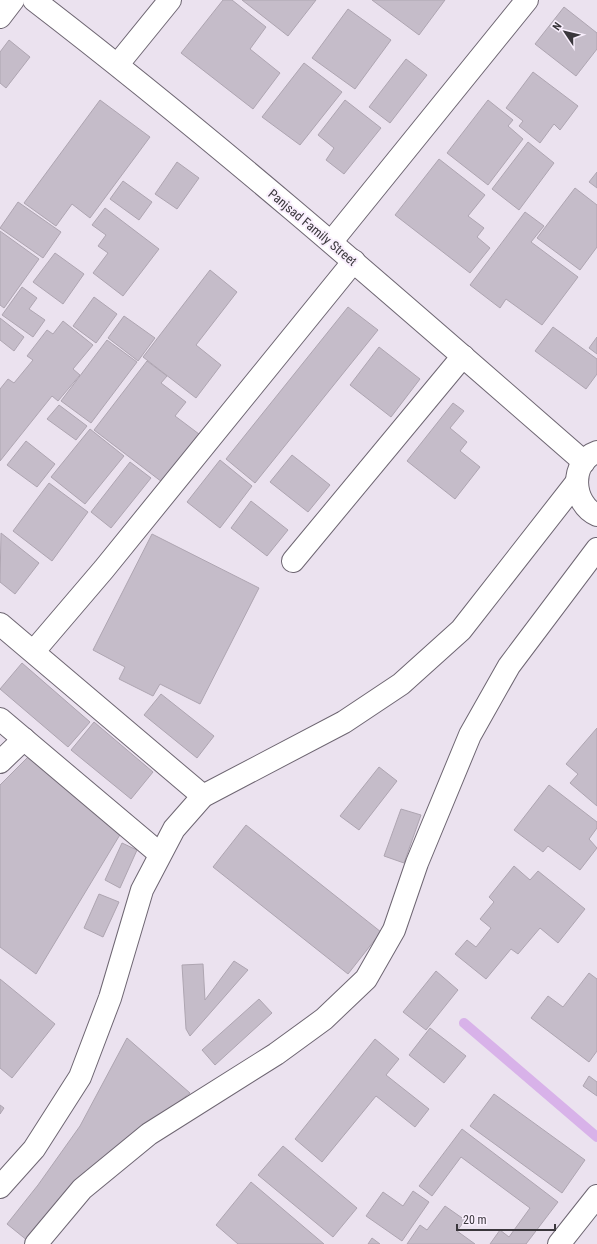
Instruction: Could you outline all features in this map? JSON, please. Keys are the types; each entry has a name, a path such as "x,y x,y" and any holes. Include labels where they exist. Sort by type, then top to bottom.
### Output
{"main road":[{"path":"0,17 14,0"},
{"name":"Panjsad Family Street","path":"34,0 118,64 332,241 463,356 590,457"},
{"path":"118,64 170,0"},
{"path":"332,241 527,0"},
{"path":"34,651 104,568 354,261"},
{"path":"293,561 463,356"},
{"path":"590,457 578,472 576,483 579,496 585,507 597,515"},
{"path":"0,1187 34,1149 80,1077 110,998 142,890 174,829 203,796 344,722 402,684 461,630 576,483"},
{"path":"36,1244 82,1189 149,1134 276,1054 324,1019 366,979 394,930 417,863 470,735 509,666 597,549"},
{"path":"0,624 34,651 203,796"},
{"path":"0,719 160,854"},
{"path":"0,762 24,739"},
{"path":"559,1244 597,1196"}],"building":[{"path":"223,0 232,0 266,27 250,49 280,73 253,109 181,53"},
{"path":"242,0 316,0 288,36"},
{"path":"372,0 445,0 419,35"},
{"path":"564,7 597,33 597,49 576,76 535,44"},
{"path":"348,9 391,40 355,89 312,58"},
{"path":"9,40 30,57 6,88 0,83 0,52"},
{"path":"406,59 427,75 390,123 369,107"},
{"path":"304,63 342,92 300,145 262,117"},
{"path":"533,72 578,106 560,130 554,124 540,143 519,126 523,121 506,108"},
{"path":"100,100 150,137 90,218 72,204 56,226 24,203"},
{"path":"345,100 381,128 344,174 326,160 334,148 318,135"},
{"path":"488,100 513,120 508,126 523,139 488,185 447,153"},
{"path":"528,142 554,163 519,210 492,189"},
{"path":"439,159 485,195 468,216 484,228 477,237 490,248 470,273 395,215"},
{"path":"177,162 199,178 177,209 155,194"},
{"path":"597,172 597,188 589,182"},
{"path":"123,181 152,202 139,220 110,199"},
{"path":"575,188 597,205 597,247 580,270 537,238"},
{"path":"18,202 61,232 43,258 0,228"},
{"path":"105,208 159,249 123,296 93,273 108,253 98,246 106,235 92,225"},
{"path":"525,212 544,226 531,242 578,277 542,325 506,299 500,308 470,285"},
{"path":"0,231 39,259 4,308 0,305"},
{"path":"55,253 84,274 63,304 33,282"},
{"path":"210,270 237,292 196,345 221,365 196,398 143,357"},
{"path":"22,287 37,298 29,309 45,320 33,337 2,315"},
{"path":"94,297 117,314 96,343 73,326"},
{"path":"348,307 378,330 255,483 226,459"},
{"path":"124,316 155,338 138,361 108,338"},
{"path":"0,318 24,337 14,351 0,340"},
{"path":"63,321 93,345 73,369 80,375 58,401 52,396 0,461 0,389 8,379 14,383 33,360 27,356 47,330 53,334"},
{"path":"553,327 597,359 597,374 586,389 535,351"},
{"path":"597,337 597,354 589,348"},
{"path":"107,340 137,362 91,423 61,401"},
{"path":"379,347 420,379 391,417 350,385"},
{"path":"147,361 167,376 161,383 186,402 175,416 199,434 162,482 94,430"},
{"path":"453,403 464,411 450,428 467,442 460,451 480,467 455,499 407,461"},
{"path":"59,405 87,426 76,440 47,419"},
{"path":"90,429 124,456 85,504 51,477"},
{"path":"26,441 55,464 37,487 7,465"},
{"path":"292,455 330,485 308,512 270,482"},
{"path":"220,460 252,486 220,528 187,502"},
{"path":"130,462 151,478 111,528 91,512"},
{"path":"49,483 88,512 52,561 13,531"},
{"path":"251,501 288,530 267,556 231,528"},
{"path":"1,533 39,563 15,594 0,582"},
{"path":"152,534 259,588 200,704 160,684 153,696 119,679 125,667 93,650"},
{"path":"22,663 90,722 68,747 0,689"},
{"path":"161,694 214,736 197,758 144,715"},
{"path":"94,722 153,772 131,799 71,750"},
{"path":"597,728 597,806 570,783 578,774 566,764"},
{"path":"33,752 124,828 36,974 0,947 0,785"},
{"path":"379,767 397,781 359,830 340,816"},
{"path":"549,785 597,822 597,828 589,839 597,848 580,870 548,846 543,852 514,830"},
{"path":"401,809 421,815 404,863 384,856"},
{"path":"246,825 381,932 348,974 213,867"},
{"path":"122,843 137,850 120,888 105,880"},
{"path":"514,866 530,880 538,871 585,909 558,943 540,928 518,954 511,949 486,979 455,954 467,940 476,947 491,928 480,919 494,902 489,897"},
{"path":"99,894 119,902 103,937 84,928"},
{"path":"234,961 248,970 190,1036 186,1029 182,965 203,964 205,1000"},
{"path":"436,971 458,990 426,1030 403,1012"},
{"path":"589,973 597,979 597,1051 589,1062 531,1018 548,996 563,1007"},
{"path":"0,979 55,1024 12,1078 0,1068"},
{"path":"259,999 272,1013 215,1065 202,1050"},
{"path":"430,1028 466,1056 444,1083 409,1055"},
{"path":"127,1038 190,1093 128,1141 28,1241 7,1224 38,1185 80,1126"},
{"path":"375,1039 399,1059 386,1075 429,1109 415,1127 376,1096 322,1162 295,1139"},
{"path":"589,1076 597,1082 597,1096 583,1086"},
{"path":"494,1094 585,1160 562,1193 470,1126"},
{"path":"0,1105 4,1108 0,1114"},
{"path":"462,1129 558,1202 526,1244 490,1244 500,1230 509,1237 530,1208 461,1157 432,1196 419,1186"},
{"path":"283,1146 357,1208 333,1237 258,1175"},
{"path":"251,1182 324,1244 238,1244 216,1225"},
{"path":"413,1191 429,1202 402,1241 366,1216 383,1192 403,1206"},
{"path":"445,1206 465,1220 457,1231 475,1244 407,1244 420,1225 427,1230"},
{"path":"372,1238 380,1244 368,1244"}],"waterway":[{"path":"464,1023 597,1137"}]}
